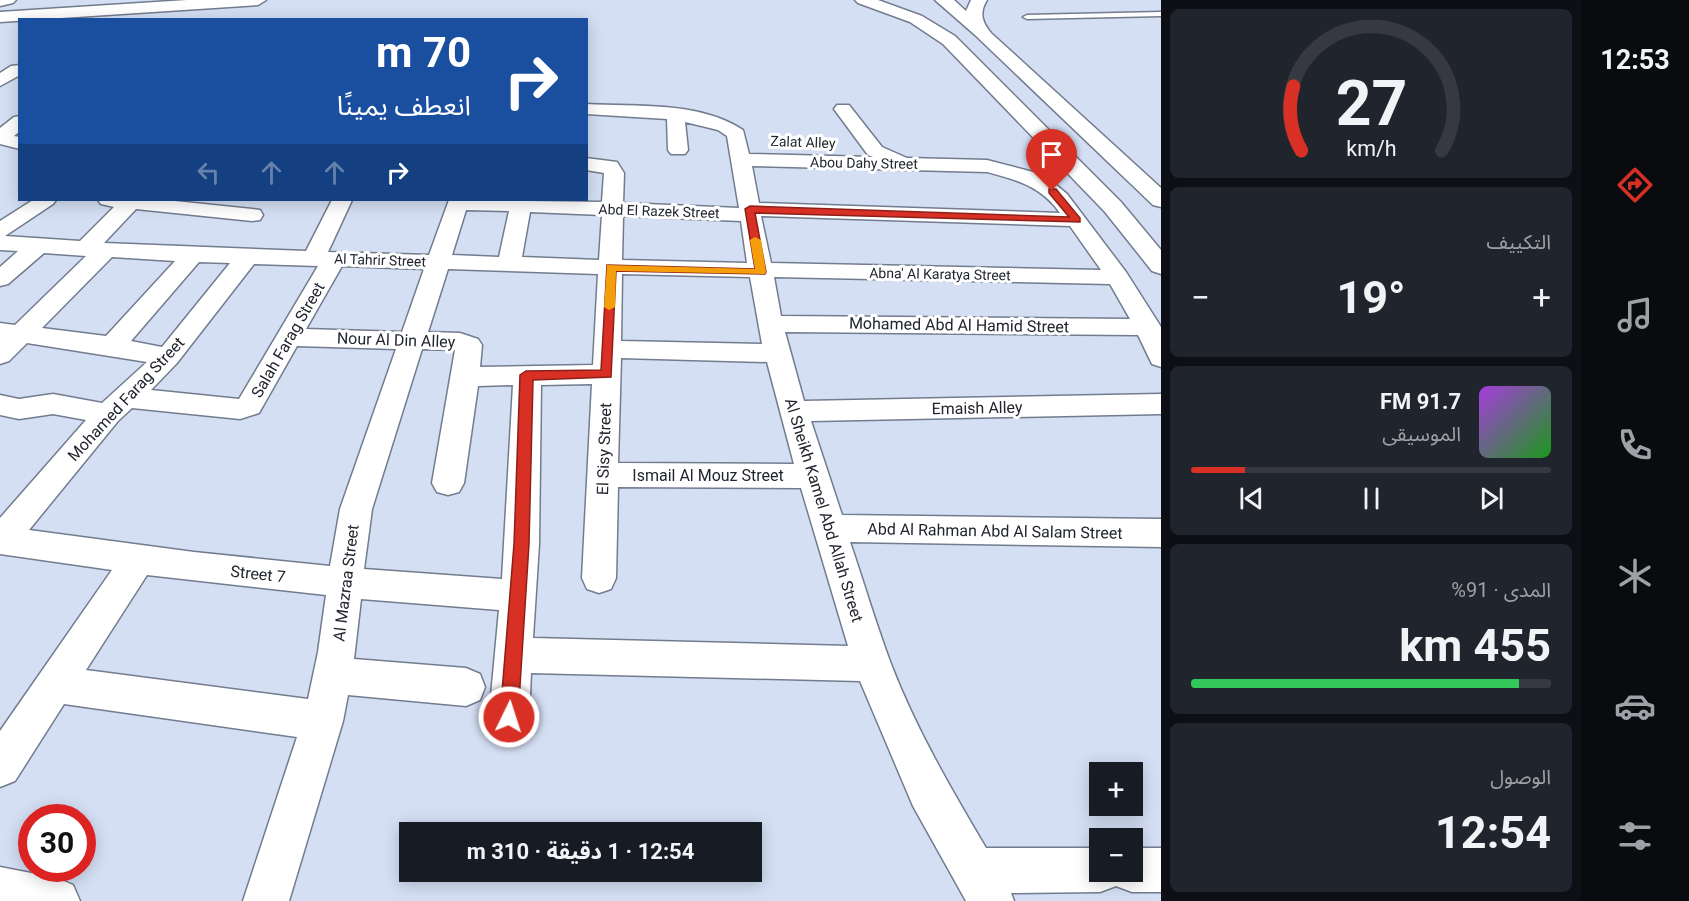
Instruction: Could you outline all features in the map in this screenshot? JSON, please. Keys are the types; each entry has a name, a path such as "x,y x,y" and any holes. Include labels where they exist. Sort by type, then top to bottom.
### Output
{"main road":[{"path":"0,1 8,0"},
{"path":"0,17 258,0"},
{"path":"863,0 902,13 940,33"},
{"path":"905,0 906,4 931,22 1113,207 1161,266"},
{"path":"944,0 950,3 966,22 979,30 1161,200"},
{"path":"979,0 973,10 973,16 979,30"}],"street":[{"path":"0,81 12,68"},
{"path":"843,109 869,145 883,156 909,164"},
{"path":"588,110 713,120 731,129 747,147"},
{"path":"678,150 688,117"},
{"path":"0,138 18,124"},
{"path":"0,138 18,142"},
{"name":"Zalat Alley","path":"845,144 869,145"},
{"name":"Abou Dahy Street","path":"747,147 909,164 987,166 1016,172 1042,183 1060,198 1118,277 1148,327 1161,358"},
{"name":"Al Sheikh Kamel Abd Allah Street","path":"747,147 750,212 774,338 793,411 872,664 895,721 928,791 982,886"},
{"name":"El Sisy Street","path":"588,164 613,168 599,578"},
{"path":"0,231 45,201"},
{"path":"115,201 256,207"},
{"name":"Salah Farag Street","path":"117,406 244,408 252,403 290,337 324,259 342,201"},
{"name":"Abd El Razek Street","path":"459,201 613,209 1077,220"},
{"name":"Al Mazraa Street","path":"266,901 323,720 333,675 346,584 346,560 356,509 459,201"},
{"path":"0,355 11,333 95,250 130,203"},
{"path":"510,264 521,206"},
{"name":"Mohamed Farag Street","path":"0,540 117,406 168,357 238,256 256,207"},
{"name":"Al Tahrir Street","path":"0,243 193,255 761,272"},
{"path":"0,279 38,246"},
{"path":"112,346 193,255"},
{"name":"Abna' Al Karatya Street","path":"761,272 1118,277"},
{"name":"Mohamed Abd Al Hamid Street","path":"466,376 526,375 774,338 1148,327"},
{"path":"11,333 112,346 168,357"},
{"name":"Nour Al Din Alley","path":"290,337 465,343 470,348 448,483"},
{"path":"509,717 522,533 526,375"},
{"name":"Emaish Alley","path":"793,411 1161,404"},
{"path":"0,405 19,409 53,405 117,406"},
{"name":"Ismail Al Mouz Street","path":"603,475 813,476"},
{"name":"Abd Al Rahman Abd Al Salam Street","path":"829,528 1161,533"},
{"name":"Street 7","path":"0,540 138,561 346,584 518,596"},
{"path":"0,766 138,561"},
{"path":"513,655 872,664"},
{"path":"333,675 466,687"},
{"path":"55,684 323,720"},
{"path":"1143,870 1161,870"},
{"path":"982,886 1089,871"},
{"path":"0,890 57,901"}],"lane":[{"path":"1028,17 1161,14"}],"slow traffic":[{"path":"609,307 611,267 761,272 755,240"}],"route":[{"path":"509,717 522,544 526,375 607,374 611,267 761,272 750,209 1077,220 1052,191"}]}
